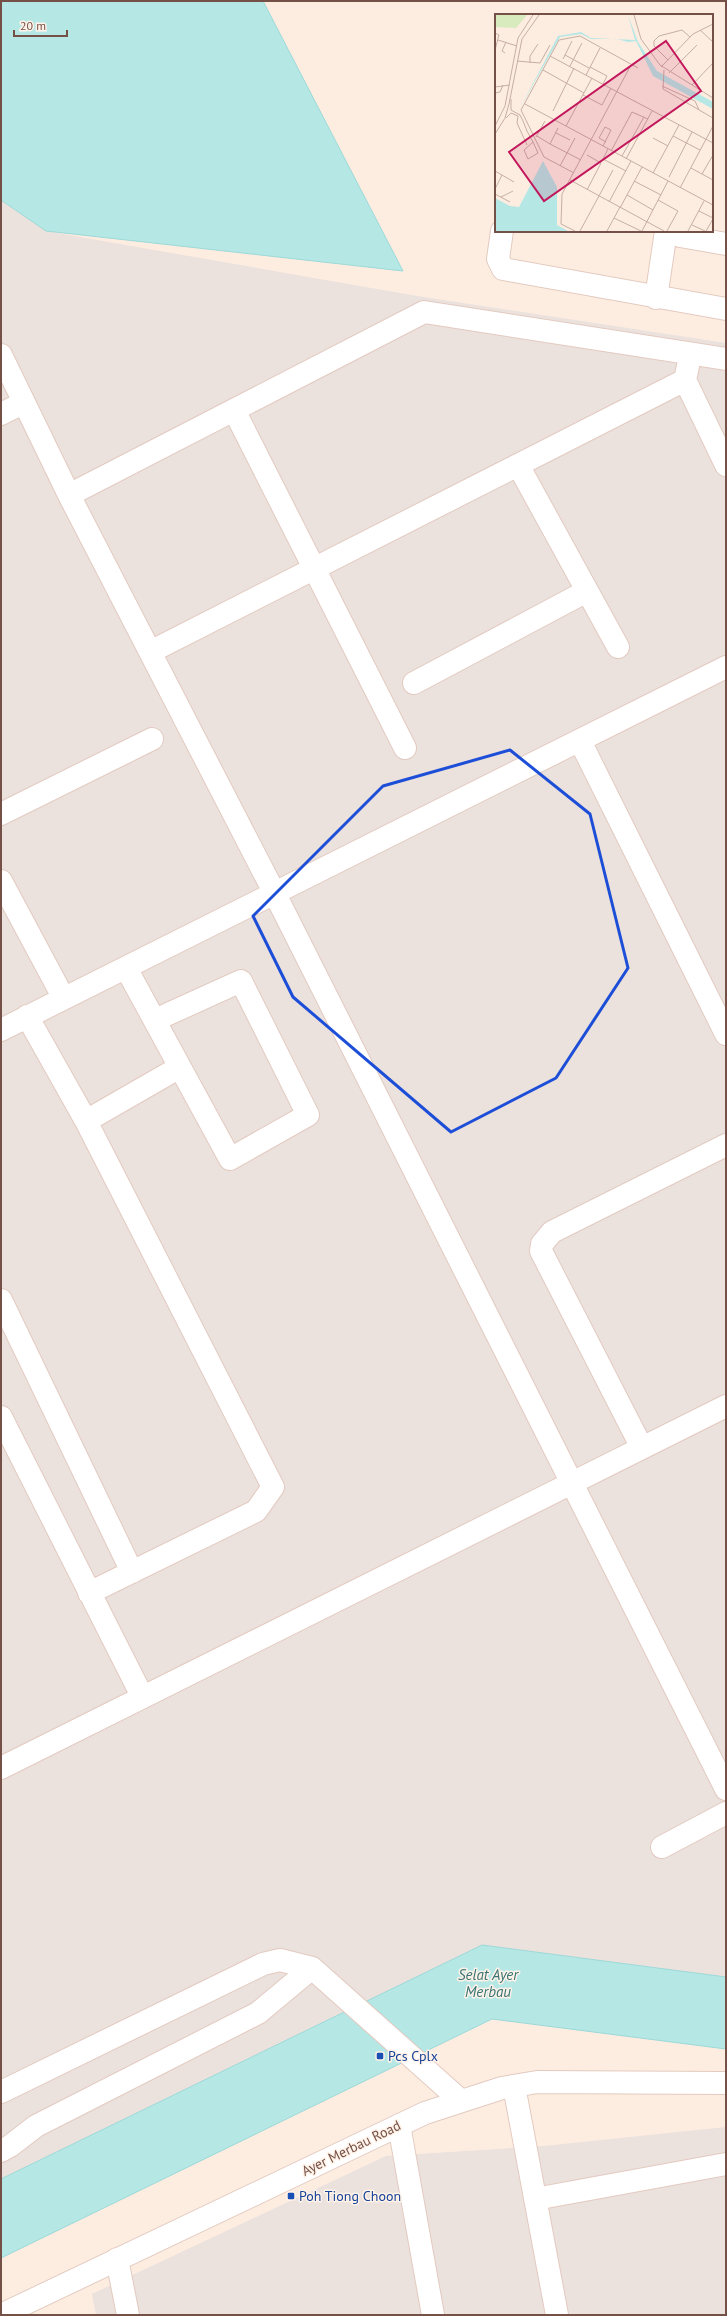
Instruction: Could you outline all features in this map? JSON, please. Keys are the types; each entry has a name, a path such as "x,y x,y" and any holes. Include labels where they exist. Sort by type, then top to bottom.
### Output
{"street":[{"path":"502,232 498,259 503,269 726,310"},
{"path":"656,298 666,232"},
{"path":"672,232 680,236 726,244"},
{"path":"69,495 424,312 726,359"},
{"path":"692,354 684,380 726,465"},
{"path":"1,355 69,495 274,894 726,1790"},
{"path":"150,652 314,567 684,380"},
{"path":"1,414 23,403"},
{"path":"234,410 405,748"},
{"path":"518,465 618,647"},
{"path":"414,683 588,591"},
{"path":"1,1030 64,997 126,968 726,667"},
{"path":"1,814 152,739"},
{"path":"580,741 726,1034"},
{"path":"1,881 64,997"},
{"path":"126,968 230,1159 308,1115 241,981 155,1020"},
{"path":"28,1016 86,1121 273,1487 256,1511 89,1593"},
{"path":"86,1121 180,1067"},
{"path":"642,1448 541,1251 542,1244 552,1232 726,1145"},
{"path":"1,1300 132,1572"},
{"path":"1,1768 142,1696 726,1406"},
{"path":"1,1418 142,1696"},
{"path":"662,1846 726,1813"},
{"path":"1,2092 263,1964 280,1960 312,1968 460,2100"},
{"path":"1,2151 36,2126 258,2013 312,1968"},
{"name":"Ayer Merbau Road","path":"1,2315 117,2259 243,2201 399,2125 460,2100 514,2086 537,2082 726,2083"},
{"path":"514,2086 557,2315"},
{"path":"399,2125 433,2315"},
{"path":"535,2199 726,2164"},
{"path":"117,2259 128,2315"}],"highlighted area":[{"path":"510,750 590,814 628,968 556,1078 451,1132 293,997 253,916 383,786"}],"shaded area":[{"path":"1,200 46,231 417,296 726,343 726,1977 482,1945 1,2179"},
{"path":"726,2127 726,2315 96,2315 92,2294 386,2156 544,2146"}],"water":[{"path":"1,1 263,1 403,271 46,231 1,200"},
{"name":"Selat Ayer Merbau","path":"482,1945 726,1977 726,2049 492,2019 1,2258 1,2179"}],"place":[{"name":"Pcs Cplx","path":"380,2056"},
{"name":"Poh Tiong Choon","path":"291,2196"}]}
